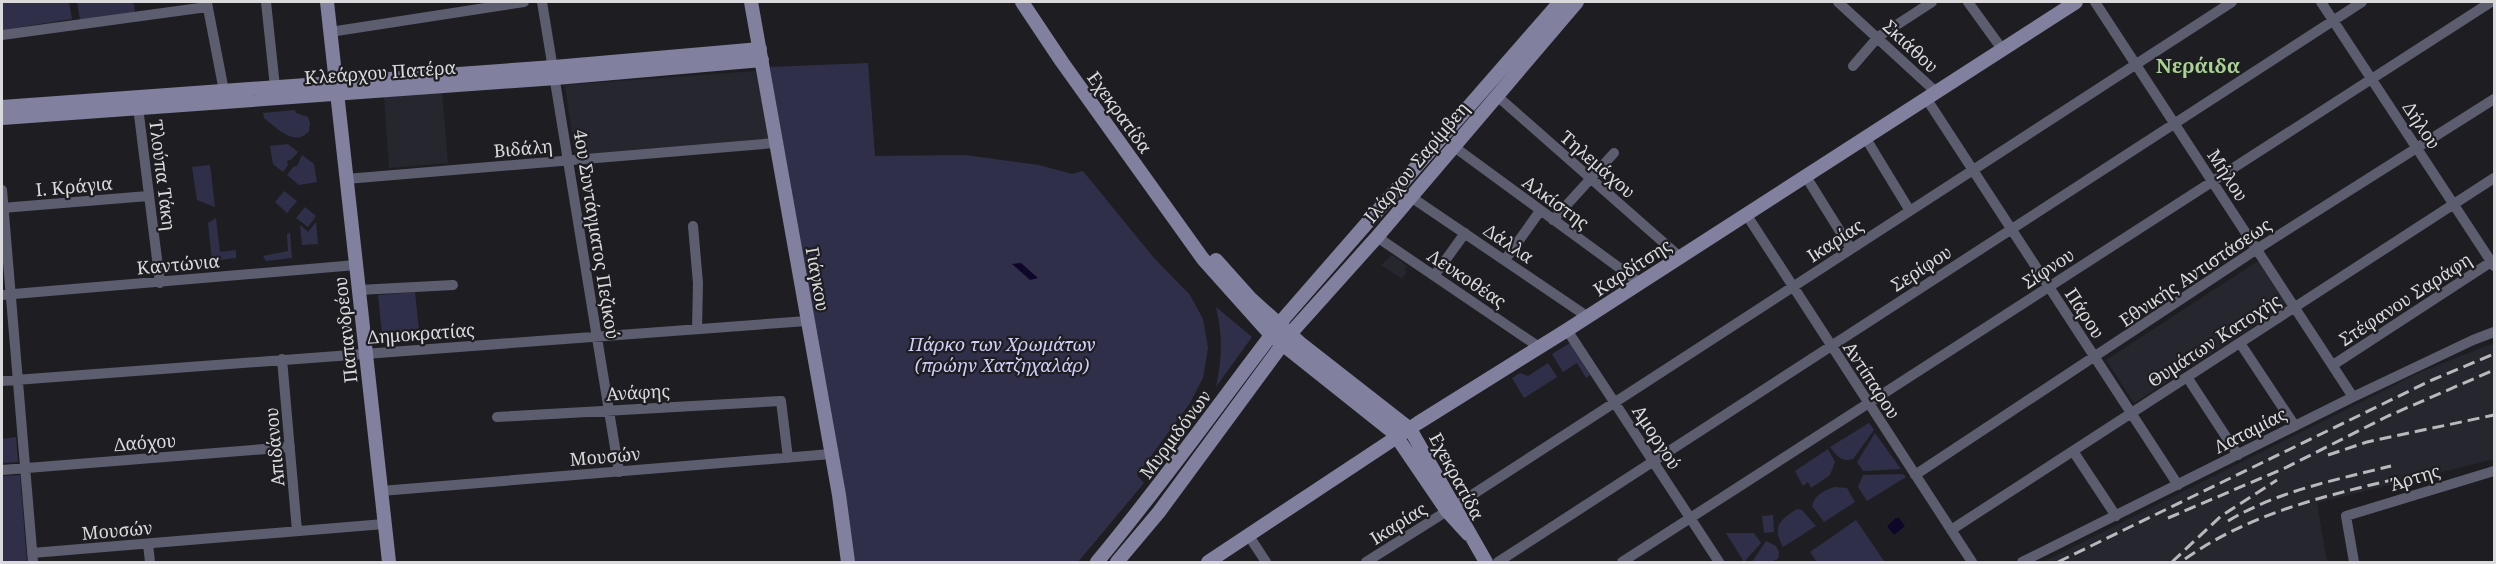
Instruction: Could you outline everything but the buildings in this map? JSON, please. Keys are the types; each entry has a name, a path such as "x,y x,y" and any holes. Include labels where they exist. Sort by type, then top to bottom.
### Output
{"street":[{"path":"266,2 275,87"},
{"name":"Παπανδρέου","path":"327,2 389,562"},
{"path":"330,32 524,2"},
{"name":"4ου Συντάγματος Πεζικού","path":"542,2 619,471"},
{"name":"Γιάγκου","path":"751,2 848,562"},
{"name":"Εχεκρατίδα","path":"1022,2 1062,62 1203,259 1230,291 1280,335 1405,433 1486,562"},
{"name":"Ιλάρχου Σαρίμβεη","path":"1280,335 1560,2"},
{"name":"Ιλάρχου Σαρίμβεη","path":"1280,335 1377,237 1577,2"},
{"name":"Σκιάθου","path":"1839,2 1878,37 1930,94"},
{"path":"1853,66 1878,37 1932,2"},
{"path":"1968,2 2002,49"},
{"name":"Καρδίτσης","path":"1208,562 1930,94 2076,2"},
{"name":"Μήλου","path":"2095,2 2353,397"},
{"name":"Ικαρίας","path":"1366,562 2232,2"},
{"name":"Δήλου","path":"2322,2 2494,263"},
{"name":"Σερίφου","path":"1498,562 2362,2"},
{"name":"Σίφνου","path":"1622,562 2492,2"},
{"path":"2,35 207,4 224,91"},
{"name":"Κλεάρχου Πατέρα","path":"2,118 336,87 555,72 761,54"},
{"name":"Κλεάρχου Πατέρα","path":"2,107 275,87 336,87"},
{"name":"Πάρου","path":"1930,94 1972,170 2178,485"},
{"name":"Τηλεμάχου","path":"1496,95 1680,257"},
{"name":"Εθνικής Αντιστάσεως","path":"1915,475 2257,249 2494,99"},
{"name":"Τλούπα Τάκη","path":"138,107 160,283"},
{"path":"1865,137 1910,211"},
{"name":"Βιδάλη","path":"346,179 775,143"},
{"name":"Αλκίστης","path":"1453,146 1640,283"},
{"path":"1553,220 1588,178 1614,153"},
{"path":"1805,176 1851,249"},
{"name":"Θυμάτων Κατοχής","path":"1951,530 2494,178"},
{"path":"2,190 6,294 32,558"},
{"name":"Ι. Κράγια","path":"2,208 148,196"},
{"name":"Δάλλα","path":"1411,197 1588,317"},
{"path":"1505,260 1540,211"},
{"name":"Αντίπαρου","path":"1746,214 1972,562"},
{"path":"693,226 698,284 697,330"},
{"path":"1434,276 1465,233"},
{"name":"Λευκοθέας","path":"1377,237 1539,347"},
{"name":"Στέφανου Σαράφη","path":"2333,365 2494,263"},
{"name":"Καντώνια","path":"6,294 356,265"},
{"path":"359,290 453,285"},
{"name":"Δημοκρατίας","path":"2,381 807,321"},
{"name":"Αμοργού","path":"1567,330 1719,562"},
{"name":"Λαταμίας","path":"2022,562 2353,397 2494,332"},
{"name":"Μυρμιδόνων","path":"1097,562 1280,335"},
{"name":"Μυρμιδόνων","path":"1117,562 1159,512 1280,335"},
{"path":"2240,343 2295,426"},
{"name":"Απιδάνου","path":"282,359 297,531"},
{"path":"2187,377 2238,455"},
{"name":"Ανάφης","path":"496,417 781,401 788,458"},
{"name":"Δαόχου","path":"2,470 290,447"},
{"path":"2073,451 2116,516"},
{"name":"Μουσών","path":"381,491 831,454"},
{"name":"Άρτης","path":"2354,562 2346,516 2494,471"},
{"name":"Μουσών","path":"32,558 148,544 384,524"},
{"path":"1249,536 1266,562"},
{"path":"148,544 150,562"}],"shaded area":[{"path":"756,71 769,139 575,155 565,85"},
{"path":"442,92 448,163 389,168 384,97"},
{"path":"1392,255 1407,266 1402,279 1381,265"},
{"path":"2258,261 2287,305 2134,403 2106,360"},
{"path":"1021,263 1038,278 1030,280 1012,264"},
{"path":"2494,343 2494,459 2317,503 2327,562 2043,562 2421,372"},
{"path":"1899,518 1905,526 1894,535 1887,526"}],"green space":[{"path":"2,2 69,2 72,19 2,30"},
{"path":"77,2 129,2 134,4 135,13 80,20"},
{"name":"Πάρκο των Χρωμάτων (πρώην Χατζηχαλάρ)","path":"868,63 875,156 965,155 1039,165 1072,174 1083,171 1154,258 1190,295 1203,319 1208,348 1203,378 1190,403 1137,475 1144,483 1078,562 854,562 770,67"},
{"path":"295,110 296,113 308,117 310,123 309,131 298,138 280,131 264,118 263,113"},
{"path":"288,144 298,152 287,161 288,165 283,172 273,164 270,146"},
{"path":"302,155 314,164 317,182 299,185 287,175 293,167 297,166"},
{"path":"210,165 215,207 197,200 192,167"},
{"path":"284,191 297,201 287,213 275,202"},
{"path":"305,207 316,216 308,227 296,218"},
{"path":"216,218 220,252 236,250 236,258 212,261 208,223"},
{"path":"316,222 318,244 302,245 300,225 308,232"},
{"path":"290,233 292,258 266,261 263,256 288,251 287,234"},
{"path":"415,292 420,340 383,343 378,295"},
{"path":"1216,307 1252,337 1216,387 1221,347"},
{"path":"1570,343 1590,375 1586,378 1577,363 1563,372 1552,354"},
{"path":"1548,363 1557,377 1524,398 1512,378 1520,373 1528,376"},
{"path":"1869,423 1874,430 1853,459 1842,459 1830,447"},
{"path":"1875,433 1901,469 1863,471 1857,462"},
{"path":"16,437 18,462 2,463 2,439"},
{"path":"1828,449 1835,462 1830,475 1811,488 1808,482 1803,486 1795,471"},
{"path":"1903,474 1906,477 1867,501 1858,487 1863,475"},
{"path":"20,475 27,562 2,562 2,476"},
{"path":"1835,487 1847,488 1855,502 1824,522 1812,506 1820,493"},
{"path":"1797,509 1802,510 1816,526 1783,547 1778,534 1779,525"},
{"path":"1773,515 1774,532 1764,533 1762,516"},
{"path":"1856,520 1884,561 1817,562 1810,552"},
{"path":"1726,533 1754,533 1761,543 1744,562"},
{"path":"1766,541 1776,546 1779,552 1778,559 1770,562 1752,562"}],"railway":[{"path":"2058,562 2432,380 2494,354"},
{"path":"2168,518 2285,468 2388,416 2494,370"},
{"path":"2328,455 2367,442 2494,415"},
{"path":"2228,521 2287,494 2391,466"},
{"path":"2185,559 2234,530 2286,509 2396,479"},
{"path":"2172,562 2221,516 2277,480"}],"district":[{"name":"Νεράιδα","path":"2198,65"}]}
